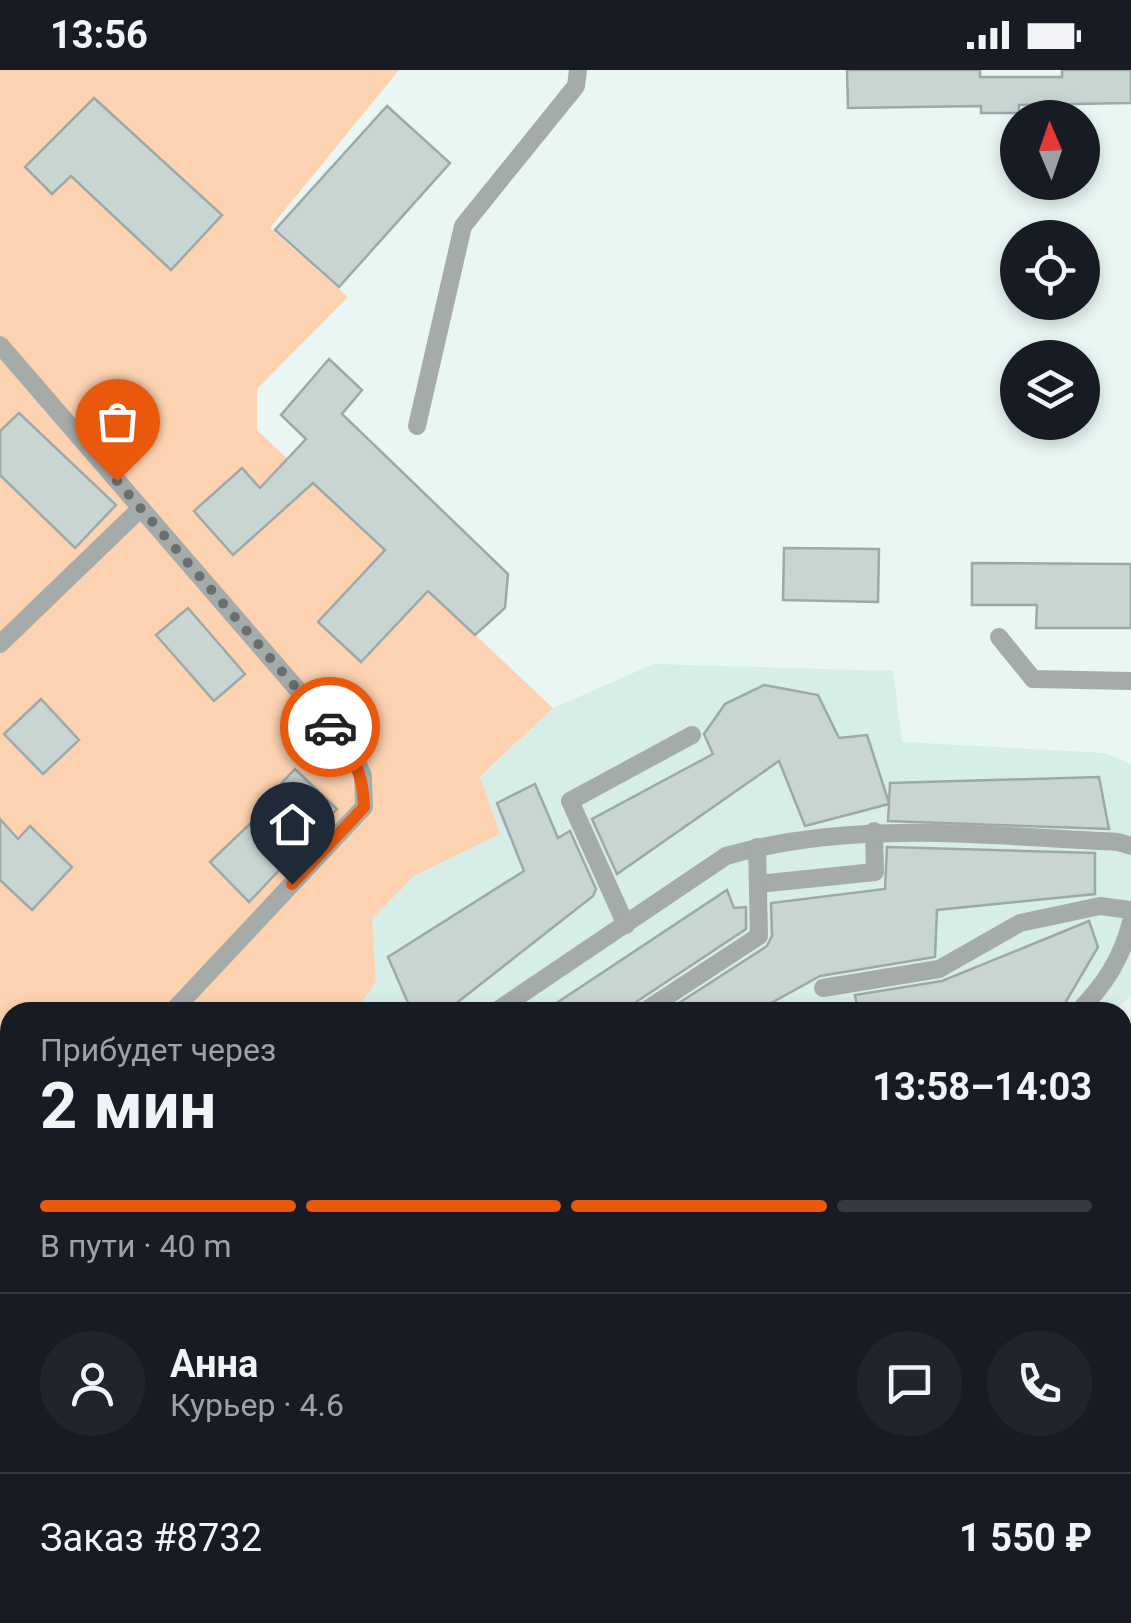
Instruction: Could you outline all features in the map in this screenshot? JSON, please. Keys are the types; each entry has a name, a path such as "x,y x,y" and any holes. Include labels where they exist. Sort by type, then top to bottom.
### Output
{"lane":[{"path":"418,426 464,226 576,86 578,70"},
{"path":"0,345 354,754 363,776 364,807 181,1002"},
{"path":"0,644 141,508"},
{"path":"999,637 1033,680 1131,680"},
{"path":"626,925 570,801 692,735"},
{"path":"510,1002 726,856 757,847 874,831 1118,842 1131,846"},
{"path":"758,884 876,872 874,831"},
{"path":"657,1002 758,936 757,847"},
{"path":"823,988 939,969 1020,923 1100,906 1131,910"},
{"path":"1088,1002 1106,983 1124,952 1131,922"}],"shaded area":[{"path":"0,70 399,70 270,228 348,297 257,389 257,430 553,708 480,777 500,834 414,876 372,919 376,982 361,1002 0,1002"},
{"path":"654,664 893,671 902,742 1104,753 1131,764 1131,997 1124,1002 361,1002 376,982 371,919 414,876 500,834 480,778 553,708"}],"building":[{"path":"847,70 980,70 980,77 1062,77 1062,70 1131,70 1131,103 1000,100 1000,113 981,113 981,106 848,108"},
{"path":"94,98 222,215 171,270 71,176 52,194 25,167"},
{"path":"387,106 450,163 339,287 275,230"},
{"path":"329,359 362,390 342,414 508,574 505,608 475,635 428,591 361,662 318,622 385,550 313,483 233,555 194,511 242,468 260,488 306,439 281,415"},
{"path":"19,413 116,505 75,548 0,475 0,431"},
{"path":"784,548 879,549 878,602 783,600"},
{"path":"972,563 1131,564 1131,628 1036,628 1037,605 972,605"},
{"path":"188,608 245,674 214,701 156,635"},
{"path":"764,685 818,695 839,738 867,735 889,803 890,783 1099,777 1109,829 888,821 889,804 805,826 779,761 617,874 592,819 713,754 704,734 725,704"},
{"path":"41,699 79,740 43,774 4,734"},
{"path":"295,769 337,809 249,902 210,862 258,816 254,812"},
{"path":"535,784 558,838 570,831 596,889 593,896 458,1002 408,1002 388,957 524,871 497,803"},
{"path":"0,819 18,839 30,826 72,867 32,910 0,880"},
{"path":"887,847 1095,853 1095,894 937,910 935,957 820,976 773,1002 680,1002 767,946 772,936 771,903 885,889"},
{"path":"727,890 734,908 746,907 746,929 636,1002 558,1002"},
{"path":"1089,921 1098,947 1066,1002 856,1002 855,995 942,981"}],"way so far":[{"path":"117,481 330,727"}],"route":[{"path":"292,884 364,807 363,776 354,754 330,727"}]}
